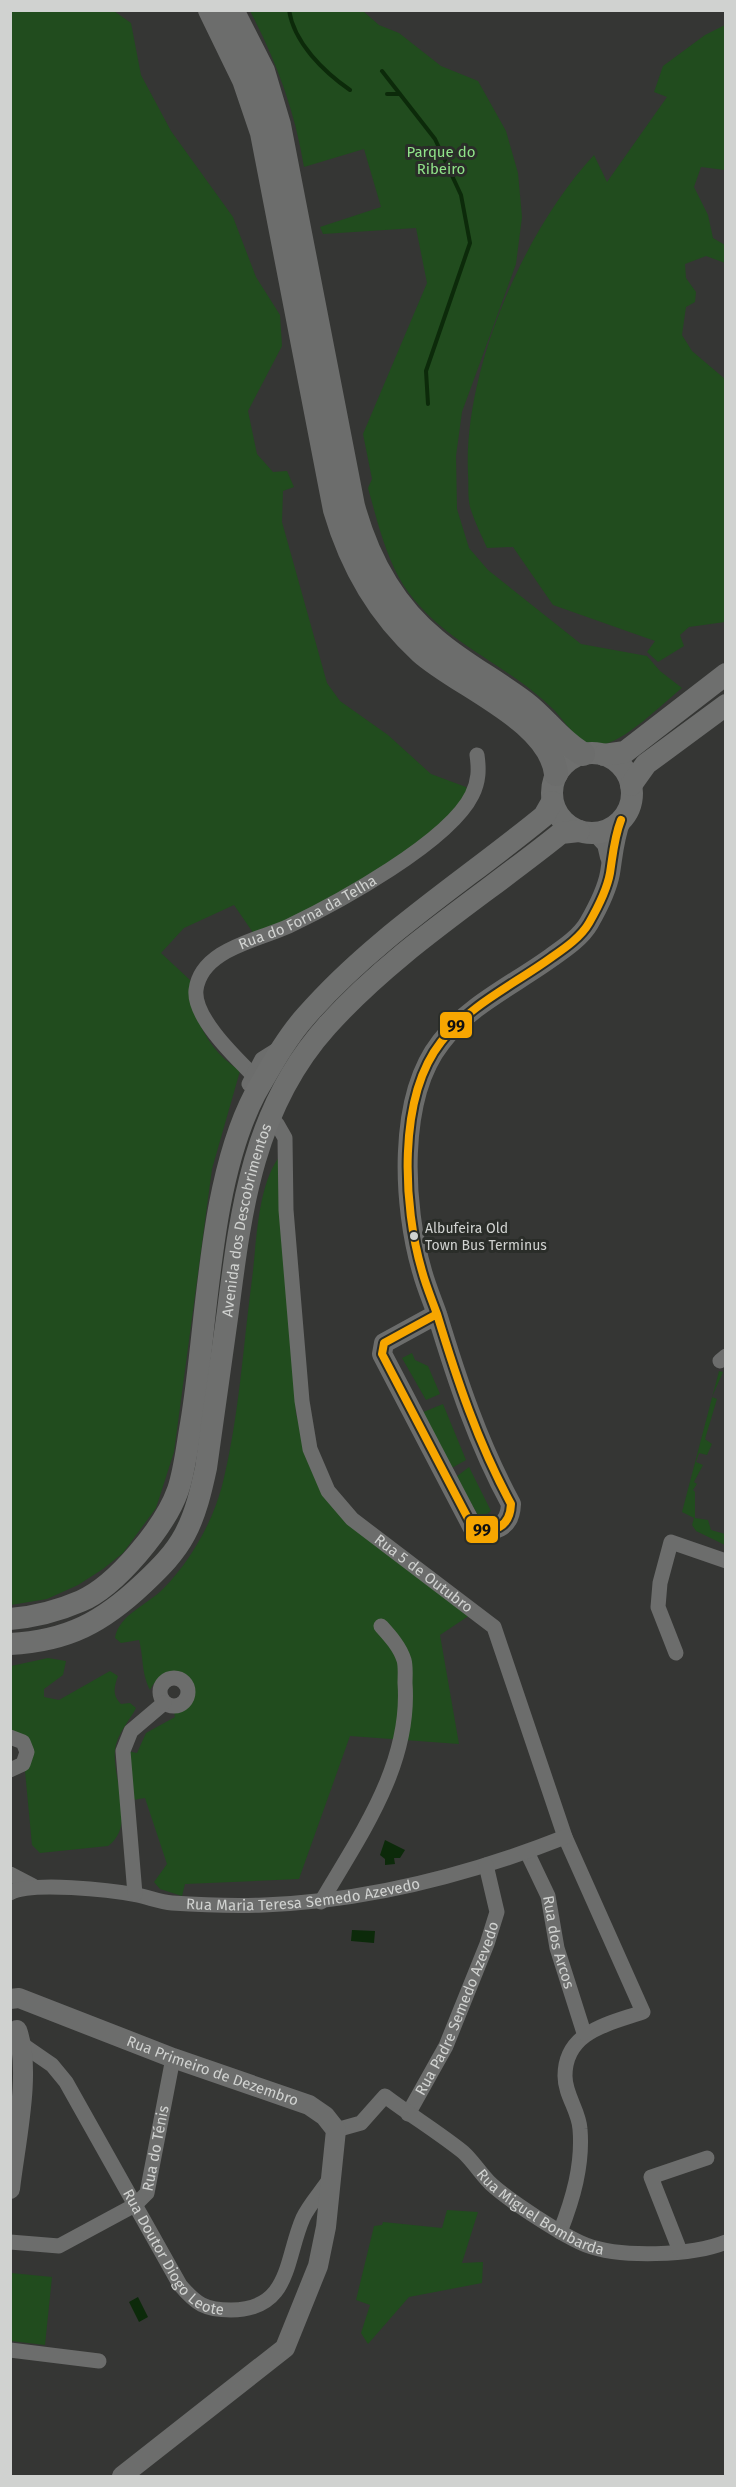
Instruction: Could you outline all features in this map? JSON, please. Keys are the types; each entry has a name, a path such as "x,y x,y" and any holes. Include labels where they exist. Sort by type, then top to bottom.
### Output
{"main road":[{"path":"210,10 244,80 262,133 335,510 349,553 371,595 399,630 422,653 530,730 555,760 556,774 552,802 562,820 588,832 606,831 621,820 628,810 631,785 646,764 726,705"},
{"path":"232,10 263,71 279,125 353,506 365,546 399,603 434,640 527,705 565,744 622,766 631,785"},
{"path":"556,774 567,761 593,754 625,752 726,674"},
{"name":"Avenida dos Descobrimentos","path":"10,1619 36,1617 83,1601 129,1565 164,1519 177,1492 195,1403 222,1198 254,1097 286,1044 304,1017 368,955 538,821 552,802"},
{"name":"Avenida dos Descobrimentos","path":"10,1644 50,1640 100,1621 122,1604 164,1564 185,1534 199,1500 206,1468 244,1197 271,1114 300,1059 327,1026 378,975 561,833 588,832"}],"street":[{"name":"Rua do Forna da Telha","path":"253,1075 206,1021 197,1005 196,990 200,978 223,952 288,926 332,902 404,860 435,836 471,797 479,769 477,755"},
{"path":"610,857 621,820"},
{"path":"437,1314 384,1343 382,1354 472,1528 486,1532 501,1527 510,1518 511,1504 475,1430 452,1370 437,1314 422,1270 412,1214 408,1168 412,1110 423,1074 439,1044 460,1019 568,946 588,925 610,873 610,857 605,839 588,832"},
{"path":"243,1126 240,1105 253,1075 262,1059 286,1044"},
{"name":"Rua 5 de Outubro","path":"277,1124 285,1138 286,1210 302,1401 310,1449 328,1491 352,1519 494,1627 565,1837 643,2012 584,2033"},
{"path":"676,1653 658,1607 660,1583 670,1542 726,1561"},
{"path":"321,1902 377,1808 398,1752 407,1705 404,1660 394,1641 381,1626"},
{"path":"135,1894 123,1751 131,1731 164,1703"},
{"path":"10,1737 19,1739 27,1752 23,1764 10,1770"},
{"name":"Rua Maria Teresa Semedo Azevedo","path":"15,1884 135,1894 170,1903 261,1905 321,1902 425,1882 527,1852 565,1837"},
{"name":"Rua dos Arcos","path":"527,1852 548,1896 556,1948 584,2033"},
{"name":"Rua Padre Semedo Azevedo","path":"408,2114 446,2046 487,1944 497,1912 486,1865"},
{"path":"10,2189 24,2067 17,2035 31,2020 32,2011 15,1995"},
{"name":"Rua Primeiro de Dezembro","path":"15,1995 173,2058 309,2105 325,2116 336,2130"},
{"path":"560,2232 572,2200 580,2153 580,2126 570,2102 565,2076 571,2053 584,2033"},
{"name":"Rua Doutor Diogo Leote","path":"17,2035 52,2065 66,2082 180,2285 195,2303 217,2310 244,2310 270,2300 280,2287 303,2216 329,2180"},
{"name":"Rua do Ténis","path":"10,2242 59,2246 135,2205 147,2193 173,2058"},
{"name":"Rua Miguel Bombarda","path":"336,2130 361,2123 385,2096 464,2153 491,2184 560,2232 585,2244 606,2251 680,2252 724,2242"},
{"path":"122,2476 258,2372 285,2348 318,2266 326,2227 329,2180 336,2130"},
{"path":"680,2252 651,2177 707,2158"},
{"path":"10,2350 99,2361"}],"green space":[{"path":"11,11 114,11 131,23 141,75 171,131 233,217 256,277 280,315 282,346 248,411 257,454 273,472 287,471 294,487 283,491 282,522 327,683 340,701 388,735 431,774 466,787 471,797 403,860 256,937 234,905 184,928 161,953 190,980 194,1008 210,1043 240,1071 212,1169 174,1452 156,1508 123,1553 78,1585 47,1599 11,1605"},
{"name":"Parque do Ribeiro","path":"250,11 363,11 379,25 399,33 441,66 478,81 506,131 518,173 522,217 516,264 462,412 456,456 457,509 469,548 488,570 581,644 647,656 660,671 682,688 643,721 610,743 593,745 580,739 537,695 457,639 420,606 404,586 392,563 368,488 372,479 363,434 427,283 416,228 323,234 320,227 381,207 364,149 304,167 290,106 268,48"},
{"path":"725,25 725,170 701,167 694,187 708,215 713,238 725,245 725,263 706,256 685,264 686,278 696,292 695,302 686,307 682,335 692,351 725,379 725,622 689,627 680,635 684,646 658,662 647,652 655,641 553,605 513,547 487,548 474,520 469,501 469,434 476,391 487,348 522,262 544,222 568,186 594,155 607,182 667,97 654,92 663,66 705,35"},
{"path":"283,1152 296,1414 319,1484 470,1615 440,1635 459,1744 350,1736 299,1879 185,1884 182,1896 160,1889 154,1882 167,1864 145,1798 133,1800 127,1751 137,1753 146,1733 175,1717 174,1712 192,1700 193,1688 187,1677 176,1674 161,1678 150,1690 145,1677 139,1640 121,1643 115,1638 122,1622 164,1588 192,1553 218,1500 228,1461 237,1409 263,1195 274,1164"},
{"path":"412,1353 415,1360 428,1366 440,1394 426,1400 402,1358"},
{"path":"719,1371 723,1372 712,1396"},
{"path":"712,1397 717,1399 705,1439 712,1444 707,1455 699,1453 696,1462 703,1465 694,1482 697,1484 693,1490 695,1492 695,1518 708,1520 711,1530 725,1534 725,1545 696,1531 692,1525 694,1518 682,1512"},
{"path":"443,1404 466,1460 450,1469 421,1413"},
{"path":"469,1467 491,1511 480,1519 456,1477"},
{"path":"48,1658 66,1661 63,1675 44,1689 44,1697 59,1700 110,1671 118,1676 115,1691 118,1701 121,1704 130,1703 136,1708 116,1744 115,1762 122,1814 117,1837 108,1846 40,1853 32,1845 25,1771 28,1765 11,1732 11,1666"},
{"path":"447,2210 478,2212 462,2263 483,2262 482,2283 409,2297 368,2344 361,2333 370,2305 356,2300 374,2226 382,2225 383,2222 442,2228"},
{"path":"11,2273 52,2277 45,2345 11,2341"}],"shaded area":[{"path":"385,1840 405,1850 400,1858 394,1858 395,1864 385,1865 385,1859 380,1855"},
{"path":"352,1930 375,1931 374,1943 351,1941"},
{"path":"138,2297 148,2317 139,2322 129,2302"}],"waterway":[{"path":"289,10 297,34 312,56 330,75 350,90"},
{"path":"382,71 435,139 461,195 470,243 426,371 428,404"},
{"path":"387,94 400,94"}],"transit line":[{"name":"99","path":"437,1314 384,1343 382,1354 473,1528 494,1529 508,1519 511,1504 488,1458 469,1411 452,1363 437,1314 422,1271 411,1216 408,1185 411,1122 417,1092 427,1065 452,1029 479,1006 567,946 586,928 607,886 621,820"}],"place":[{"name":"Albufeira Old Town Bus Terminus","path":"414,1236"}]}
